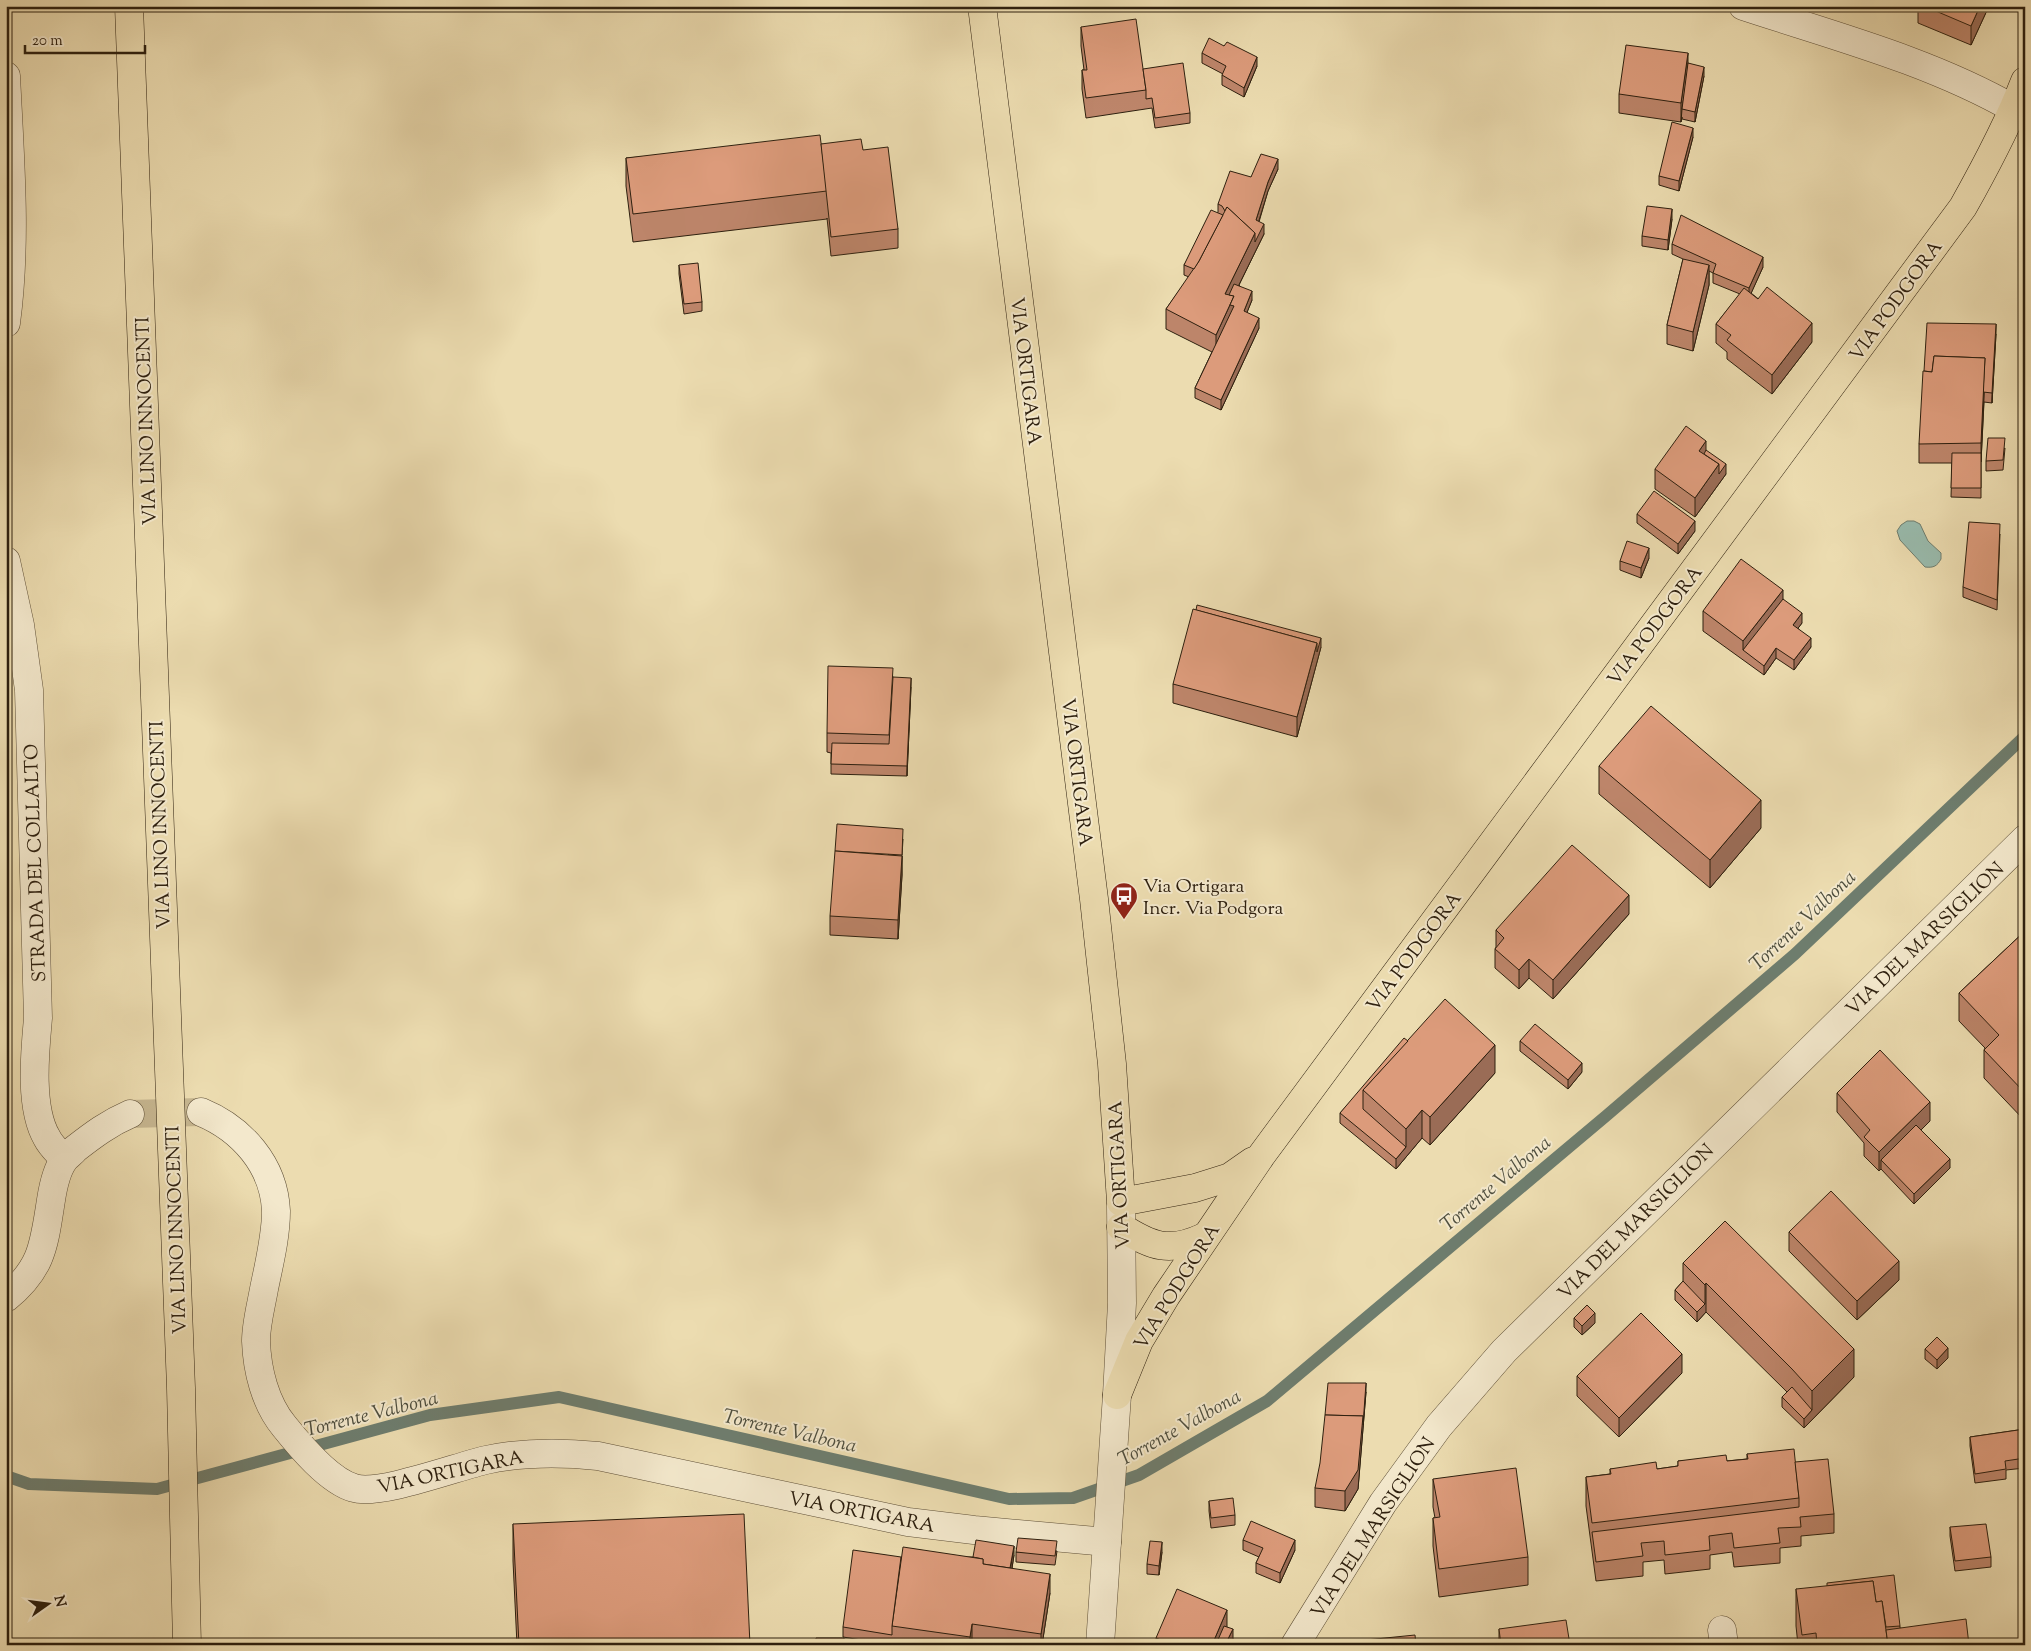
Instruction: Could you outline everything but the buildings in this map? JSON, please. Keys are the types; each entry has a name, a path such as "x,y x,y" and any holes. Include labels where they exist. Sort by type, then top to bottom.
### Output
{"main road":[{"name":"VIA LINO INNOCENTI","path":"129,6 180,1388 187,1645"},
{"name":"VIA ORTIGARA","path":"982,6 1094,899 1112,1064 1121,1215"},
{"name":"VIA PODGORA","path":"1117,1395 1139,1341 1166,1296 1204,1237 1261,1156 1963,207 1991,157 2025,81"},
{"name":"VIA PODGORA","path":"1121,1215 1230,1177 1261,1156"},
{"path":"1121,1215 1142,1240 1159,1246 1188,1245 1204,1237"}],"street":[{"path":"1743,6 1911,62 1987,93 2014,109"},
{"path":"6,76 13,232 11,288 6,323"},
{"name":"STRADA DEL COLLALTO","path":"6,561 20,625 29,690 38,1018 34,1058 37,1107 46,1137 64,1159"},
{"name":"VIA DEL MARSIGLION","path":"1295,1645 1383,1503 1439,1426 1504,1351 2025,839"},
{"name":"VIA ORTIGARA","path":"201,1112 222,1123 257,1153 274,1192 276,1212 274,1234 256,1340 262,1383 283,1425 322,1467 340,1482 355,1489 372,1489 408,1482 488,1460 529,1454 563,1452 598,1456 908,1522 1107,1542"},
{"path":"6,1298 23,1282 36,1265 44,1245 53,1184 64,1159 94,1133 112,1121 130,1114"},
{"name":"VIA ORTIGARA","path":"1100,1645 1122,1303 1121,1215"}],"shaded area":[{"path":"1907,521 1914,521 1920,524 1928,541 1941,553 1941,559 1935,566 1925,567 1900,540 1897,531"}],"waterway":[{"name":"Torrente Valbona","path":"6,1476 29,1484 157,1489 430,1415 559,1397 1009,1499 1073,1498 1139,1475 1267,1401 1606,1116 1795,954 2025,736"}],"tunnel":[{"path":"130,1114 201,1112"}],"place":[{"name":"Via Ortigara Incr. Via Podgora","path":"1124,920"}]}
